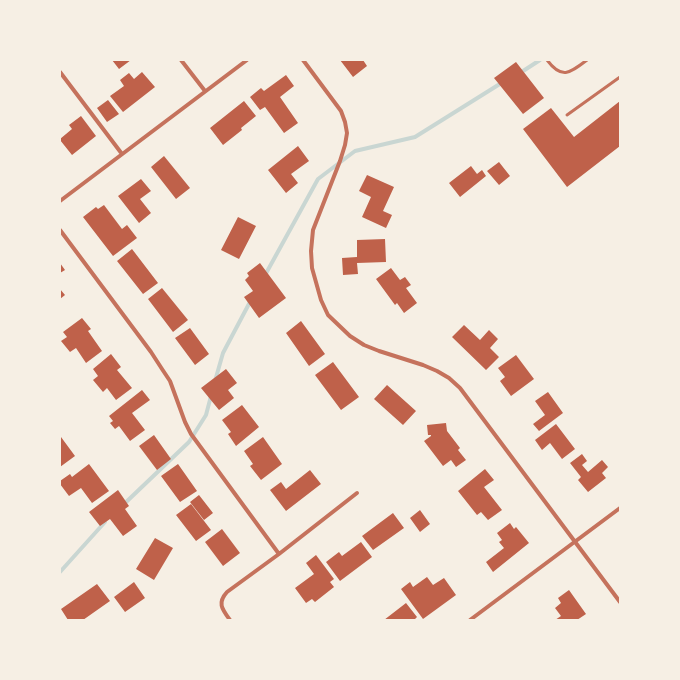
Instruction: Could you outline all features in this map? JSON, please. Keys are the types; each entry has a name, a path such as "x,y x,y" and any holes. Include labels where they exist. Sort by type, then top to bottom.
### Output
{"street":[{"path":"181,60 205,92"},
{"path":"60,201 247,60"},
{"path":"302,60 340,111 345,122 347,133 340,161 313,230 311,251 312,268 320,300 328,315 350,336 364,345 437,371 449,378 460,388 620,602"},
{"path":"60,72 122,154"},
{"path":"60,230 151,352 170,381 191,434 279,554"},
{"path":"230,620 222,607 221,602 222,597 227,592 279,554 357,493"},
{"path":"470,620 620,508"}],"lane":[{"path":"547,60 558,72 567,73 587,60"},
{"path":"567,115 620,77"}],"building":[{"path":"112,60 131,60 119,69"},
{"path":"340,60 363,60 367,66 353,77"},
{"path":"516,62 544,98 523,114 494,78"},
{"path":"142,72 155,87 123,112 110,96 124,86 120,80 129,73 134,79"},
{"path":"286,75 294,86 280,97 298,123 284,133 265,107 260,110 250,97 261,88 264,91"},
{"path":"108,100 119,114 107,122 97,108"},
{"path":"244,101 256,116 241,128 242,130 223,145 210,128"},
{"path":"620,101 620,146 567,187 523,129 551,108 574,137"},
{"path":"81,116 96,136 72,155 60,139 72,129 69,125"},
{"path":"298,146 309,161 291,174 298,183 286,193 268,170"},
{"path":"164,156 190,188 176,199 151,167"},
{"path":"499,162 510,176 499,185 487,171"},
{"path":"471,166 477,174 482,170 486,176 460,197 449,183"},
{"path":"367,175 394,187 383,211 392,215 386,228 362,217 371,197 359,191"},
{"path":"141,179 151,191 140,199 151,213 139,223 118,196"},
{"path":"104,205 122,229 127,225 137,238 113,256 83,217 96,207 98,209"},
{"path":"238,217 256,226 239,259 221,250"},
{"path":"385,239 386,262 357,263 358,274 343,275 342,258 357,257 357,240"},
{"path":"132,249 158,283 143,294 117,261"},
{"path":"60,263 65,270 60,273"},
{"path":"260,263 286,298 259,318 244,297 253,291 245,280 249,276 247,273"},
{"path":"391,268 400,280 405,277 411,285 406,288 417,303 404,313 397,303 395,305 376,279"},
{"path":"162,288 188,320 173,332 148,299"},
{"path":"60,289 65,295 60,299"},
{"path":"82,318 91,329 88,331 102,351 86,363 76,348 70,352 61,341 67,337 63,332"},
{"path":"301,321 325,354 309,366 286,333"},
{"path":"464,325 480,340 489,330 498,339 490,348 499,357 486,370 452,337"},
{"path":"190,328 209,354 195,365 175,338"},
{"path":"111,354 121,367 117,370 132,388 116,400 107,388 103,392 93,380 98,376 93,369"},
{"path":"516,355 534,379 511,396 500,381 505,377 498,368"},
{"path":"333,362 359,397 341,410 315,375"},
{"path":"226,369 237,383 228,390 234,398 219,410 201,388"},
{"path":"387,385 416,411 403,425 374,399"},
{"path":"142,390 150,400 132,413 145,430 130,441 119,426 115,429 110,423 113,421 109,416"},
{"path":"548,392 563,413 539,431 533,424 545,415 535,401"},
{"path":"242,405 259,427 236,446 228,434 231,432 222,420"},
{"path":"446,423 447,431 460,448 458,450 466,460 456,467 451,460 443,466 424,441 431,436 428,435 427,425"},
{"path":"556,424 575,449 562,459 550,443 542,450 535,440"},
{"path":"154,435 171,459 157,470 139,446"},
{"path":"61,437 75,456 60,467 60,438"},
{"path":"263,437 282,464 261,480 250,466 253,464 244,451"},
{"path":"582,454 587,461 582,465 588,472 602,460 608,467 602,473 606,478 588,492 578,480 581,477 570,463"},
{"path":"89,464 109,491 92,503 81,488 69,496 60,484 60,481 70,474 72,477"},
{"path":"178,464 197,491 180,502 161,476"},
{"path":"485,469 494,480 484,487 502,510 488,520 481,512 477,515 458,491"},
{"path":"310,470 321,484 286,511 270,490 281,482 286,489"},
{"path":"118,490 129,506 125,509 137,526 123,536 110,519 100,526 89,512"},
{"path":"199,495 213,513 204,520 190,502"},
{"path":"191,504 211,530 196,541 176,515"},
{"path":"420,510 430,524 420,532 410,518"},
{"path":"393,513 404,528 373,550 362,536"},
{"path":"510,523 514,529 516,527 529,543 493,572 486,562 504,548 499,542 502,540 497,533"},
{"path":"222,529 240,553 223,566 205,542"},
{"path":"155,538 173,548 154,580 136,569"},
{"path":"361,542 372,557 340,581 326,562 339,552 342,556"},
{"path":"316,555 334,579 330,582 334,587 315,602 312,599 306,603 295,588 314,574 306,563"},
{"path":"427,577 433,585 444,578 456,595 423,619 401,589 410,582 413,587"},
{"path":"134,582 145,598 125,612 114,597"},
{"path":"97,584 110,601 83,620 68,620 61,609"},
{"path":"569,590 586,614 577,620 555,620 561,616 555,608 561,603 558,598"},
{"path":"406,603 417,617 414,620 384,620"}],"waterway":[{"path":"520,73 540,60"},
{"path":"264,277 318,179 355,151 415,137 503,82"},
{"path":"215,381 223,353 251,300"},
{"path":"123,505 189,442 206,415 211,396"},
{"path":"60,572 105,522"}]}
